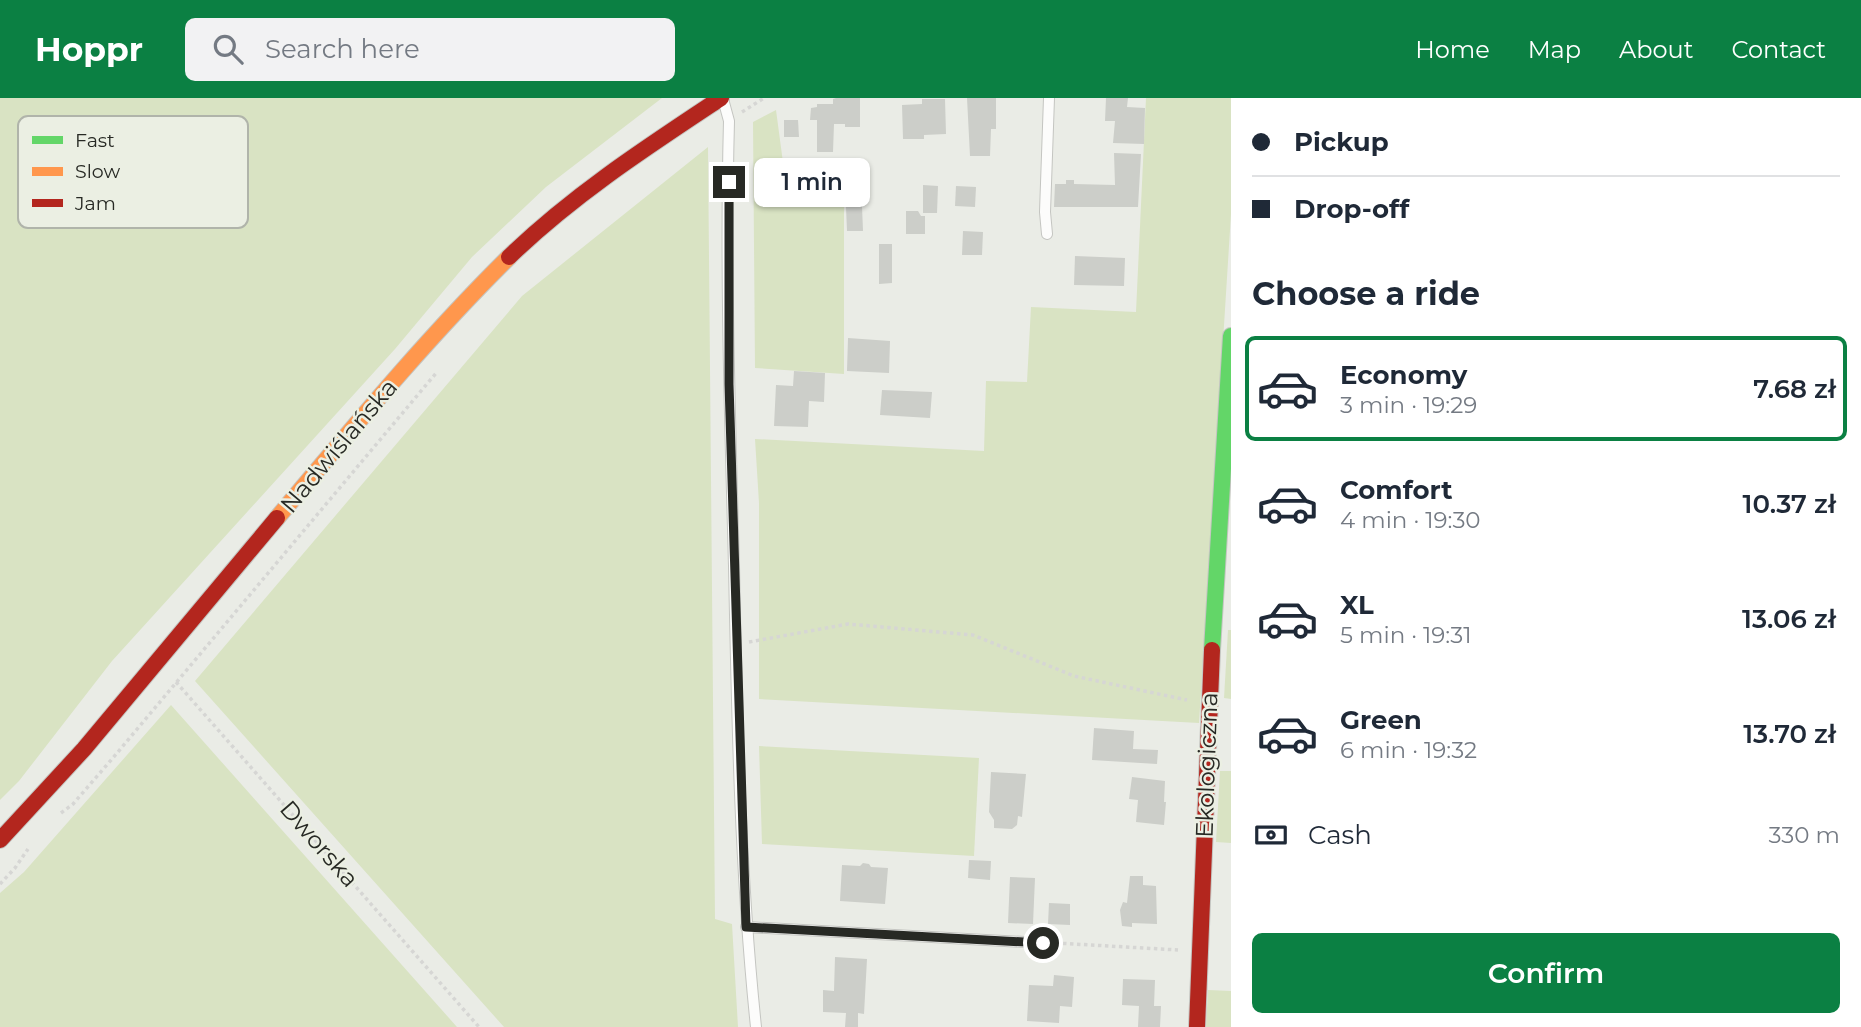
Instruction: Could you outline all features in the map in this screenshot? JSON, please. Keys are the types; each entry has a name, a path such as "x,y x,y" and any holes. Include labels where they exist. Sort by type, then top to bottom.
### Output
{"main road":[{"name":"Nadwiślańska","path":"0,840 59,778 389,385 498,267 534,233 608,173 722,98"},
{"name":"Ekologiczna","path":"1196,1027 1209,705 1231,336"}],"lane":[{"path":"722,98 729,121 729,384 746,927 756,1027"},
{"path":"1047,234 1045,212 1049,98"},
{"path":"746,927 1043,943"}],"path":[{"path":"729,121 764,98"},
{"path":"50,820 73,804 444,363"},
{"path":"736,645 848,624 973,635 1074,676 1209,705"},
{"name":"Dworska","path":"159,661 479,1027"},
{"path":"0,884 29,847"},
{"path":"1043,943 1200,951"}],"green space":[{"path":"0,98 662,98 546,187 472,257 395,349 112,661 19,781 0,800"},
{"path":"1146,98 1231,98 1231,214 1199,723 759,699 759,503 755,439 984,451 986,381 1027,382 1031,307 1136,312"},
{"path":"776,110 786,185 844,181 844,374 755,368 753,122"},
{"path":"708,147 715,919 732,924 738,1027 504,1027 195,681 522,296"},
{"path":"1228,630 1231,630 1231,699 1224,698"},
{"path":"171,705 457,1027 0,1027 0,893 24,872"},
{"path":"759,746 979,758 974,856 762,844"},
{"path":"1220,771 1231,771 1231,843 1216,842"},
{"path":"1208,990 1231,991 1231,1027 1206,1027"}],"building":[{"path":"860,98 860,127 834,124 833,152 817,152 817,120 810,120 811,108 817,107 817,104 833,104 833,99"},
{"path":"967,98 996,98 996,129 991,129 990,156 970,156"},
{"path":"1106,98 1128,98 1127,107 1145,108 1144,144 1113,143 1115,121 1105,121"},
{"path":"922,99 945,99 946,134 924,135 924,139 903,139 902,105 922,104"},
{"path":"784,120 798,120 799,137 784,137"},
{"path":"1114,153 1141,154 1138,207 1054,207 1055,184 1066,184 1066,180 1074,180 1074,184 1115,185"},
{"path":"923,185 938,186 937,213 923,213"},
{"path":"956,186 976,187 975,207 955,206"},
{"path":"862,206 863,231 847,231 846,207"},
{"path":"906,211 918,211 921,216 925,216 925,234 906,234"},
{"path":"963,231 983,232 982,255 962,255"},
{"path":"879,244 892,244 892,283 879,284"},
{"path":"1075,256 1125,258 1124,286 1074,285"},
{"path":"848,338 890,341 889,373 847,371"},
{"path":"794,371 825,373 824,402 809,401 808,427 774,426 776,385 793,386"},
{"path":"882,390 932,392 930,418 880,415"},
{"path":"1094,728 1134,731 1133,749 1158,750 1157,764 1092,760"},
{"path":"991,772 1026,774 1022,817 1018,816 1017,825 1012,829 994,828 994,820 989,812"},
{"path":"1132,777 1165,781 1164,825 1136,822 1138,800 1129,799"},
{"path":"969,860 991,861 990,880 968,878"},
{"path":"863,863 871,867 888,868 885,904 840,901 842,865 860,866"},
{"path":"1130,876 1143,876 1143,885 1156,886 1157,924 1132,923 1132,927 1122,926 1120,910 1123,902 1127,903"},
{"path":"1010,877 1035,878 1033,924 1008,923"},
{"path":"1049,903 1070,904 1070,925 1048,924"},
{"path":"835,957 867,959 864,1014 858,1013 858,1027 845,1027 846,1013 823,1012 823,990 834,991"},
{"path":"1054,975 1074,977 1072,1007 1060,1006 1059,1023 1027,1021 1029,985 1053,986"},
{"path":"1123,979 1155,980 1154,1006 1161,1006 1160,1027 1138,1027 1139,1006 1122,1005"}],"traffic: fast":[{"path":"1212,650 1231,336"}],"traffic: slow":[{"path":"277,518 419,352 509,257"}],"traffic: jam":[{"path":"509,257 585,192 721,98"},
{"path":"0,840 84,749 277,518"},
{"path":"1197,1027 1212,650"}],"route":[{"path":"729,182 729,384 746,927 1043,943"}]}
